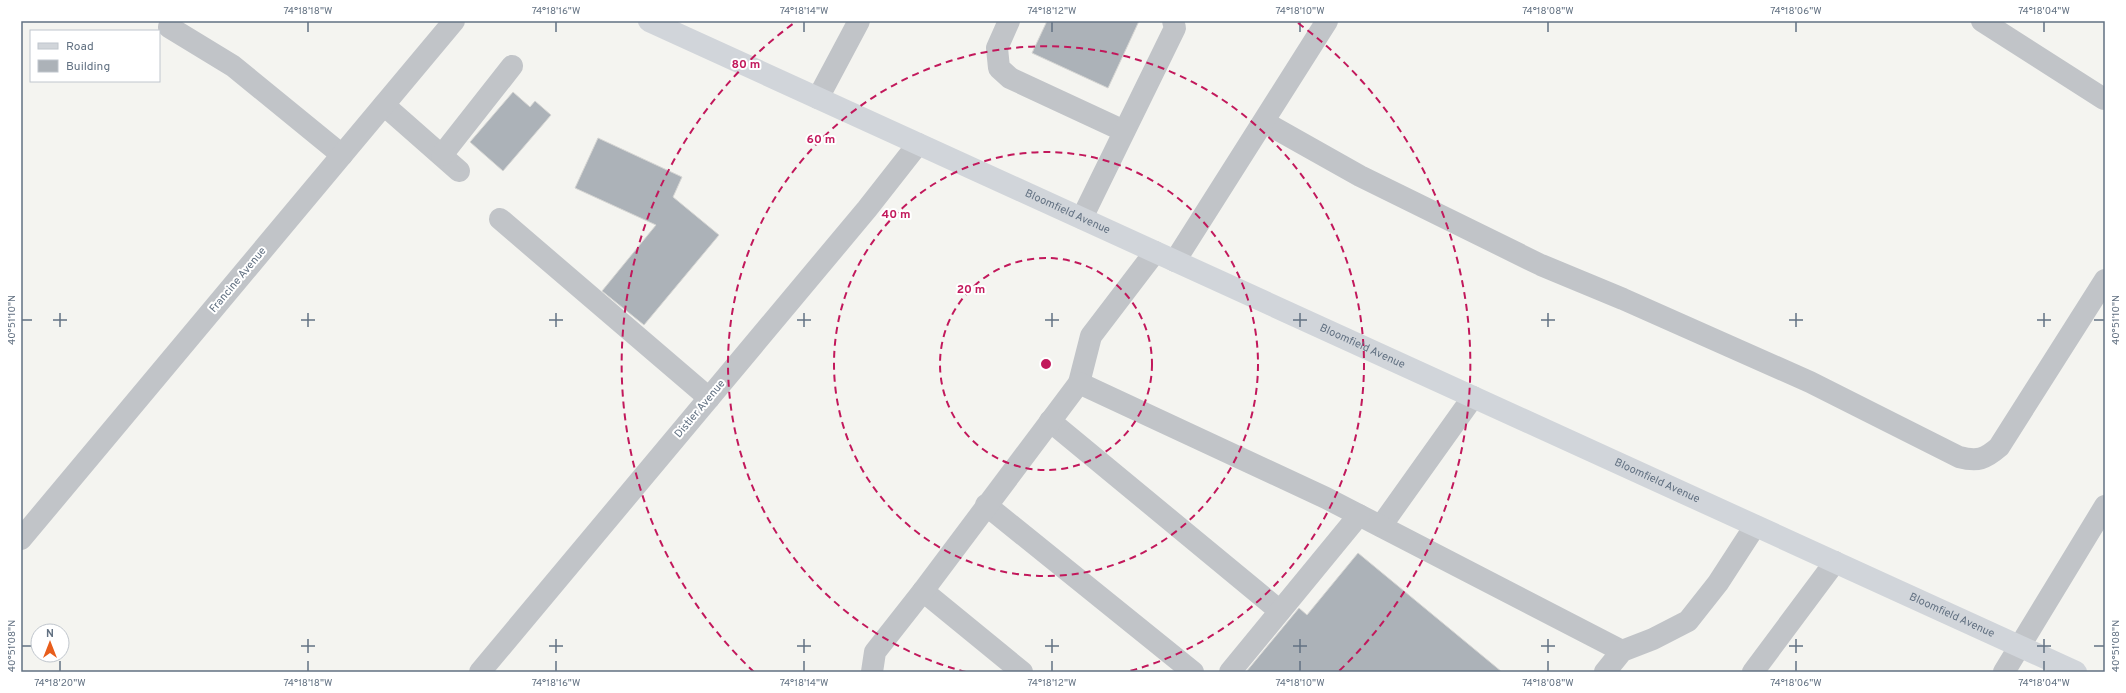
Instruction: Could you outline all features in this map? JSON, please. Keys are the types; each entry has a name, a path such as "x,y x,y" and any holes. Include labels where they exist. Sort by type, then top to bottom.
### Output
{"main road":[{"name":"Bloomfield Avenue","path":"649,21 2076,672"}],"street":[{"name":"Francine Avenue","path":"21,539 454,21"},
{"path":"818,98 859,21"},
{"path":"1009,21 997,48 999,68 1010,78 1124,131"},
{"path":"1082,218 1175,28 1173,21"},
{"path":"1175,261 1327,21"},
{"path":"1982,21 2105,99"},
{"path":"170,27 233,66 342,155"},
{"path":"442,155 512,66"},
{"path":"384,105 459,171"},
{"path":"1264,122 1360,176 1541,265 1623,299 1810,382 1960,457 1973,461 1989,456 1999,447 2105,280"},
{"name":"Distler Avenue","path":"480,672 867,209 918,144"},
{"path":"500,220 709,398"},
{"path":"872,672 874,652 923,591 986,505 1079,383 1091,336 1155,252"},
{"path":"1079,383 1359,515 1622,650"},
{"path":"1381,526 1473,397"},
{"path":"1050,421 1280,611"},
{"path":"986,505 1193,672"},
{"path":"1230,672 1359,515"},
{"path":"2004,672 2103,515"},
{"path":"1605,672 1622,650 1653,639 1688,620 1718,584 1755,526"},
{"path":"1753,672 1835,562"},
{"path":"923,591 1022,672"}],"building":[{"path":"1047,21 1139,21 1108,88 1032,53"},
{"path":"513,92 530,107 535,101 551,115 503,171 470,142"},
{"path":"598,138 682,177 673,197 719,235 644,325 602,291 656,225 575,188"},
{"path":"1358,553 1502,672 1246,672 1299,608 1307,615"}]}
